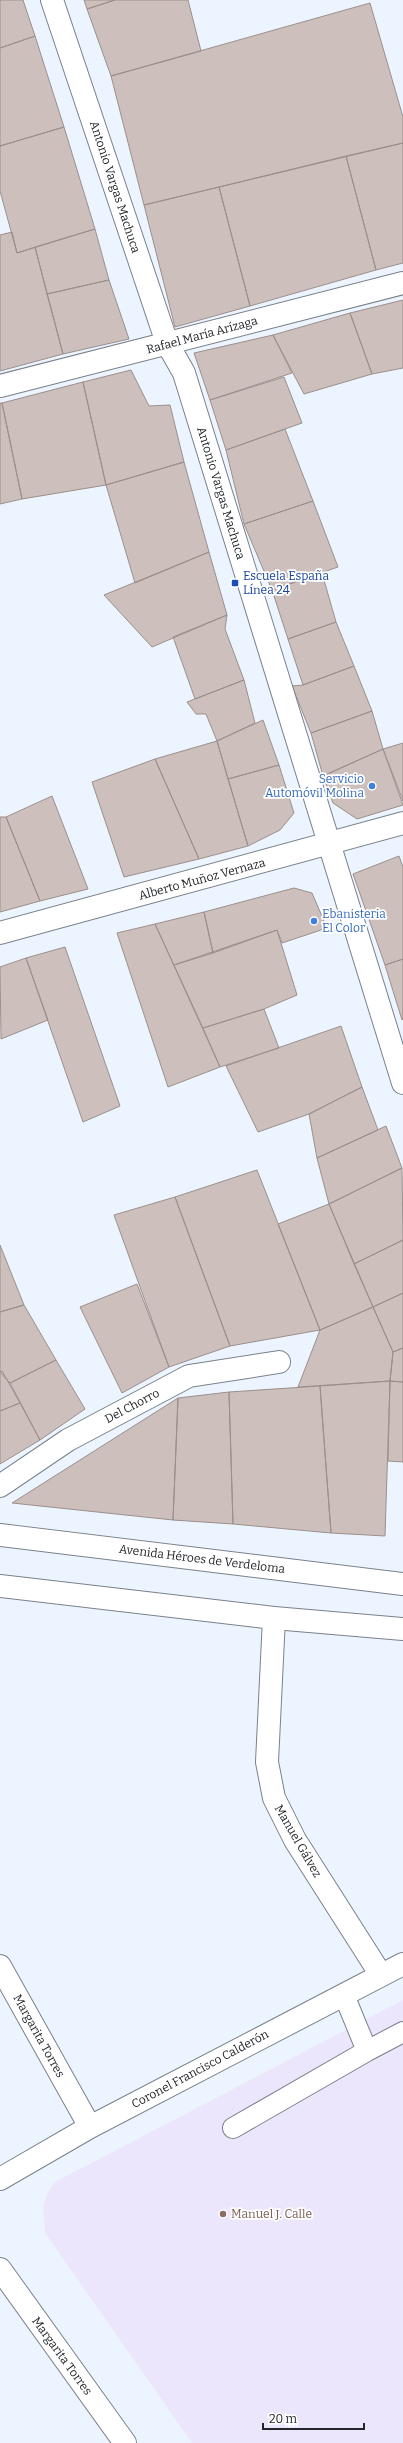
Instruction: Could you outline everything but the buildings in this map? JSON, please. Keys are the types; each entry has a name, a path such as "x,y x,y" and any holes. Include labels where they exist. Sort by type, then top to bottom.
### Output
{"street":[{"name":"Antonio Vargas Machuca","path":"52,0 167,343 184,374 403,1083"},
{"name":"Rafael María Arízaga","path":"0,386 403,283"},
{"name":"Alberto Muñoz Vernaza","path":"0,933 403,823"},
{"name":"Del Chorro","path":"0,1486 68,1440 188,1376 279,1362"},
{"name":"Avenida Héroes de Verdeloma","path":"0,1535 403,1584"},
{"path":"0,1586 274,1618 403,1629"},
{"name":"Manuel Gálvez","path":"274,1618 267,1762 274,1798 296,1840 381,1975"},
{"name":"Coronel Francisco Calderón","path":"0,2179 90,2127 403,1964"},
{"name":"Margarita Torres","path":"0,1966 90,2127"},
{"name":"Margarita Torres","path":"0,2269 125,2443"}],"lane":[{"path":"344,1994 367,2051"},
{"path":"233,2128 403,2032"}],"shaded area":[{"name":"Manuel J. Calle","path":"403,2000 403,2443 192,2443 45,2233 43,2207 47,2194 55,2182"}],"place":[{"name":"Escuela España Línea 24","path":"235,583"},
{"name":"Servicio Automóvil Molina","path":"372,786"},
{"name":"Ebanisteria El Color","path":"314,921"},
{"name":"Manuel J. Calle","path":"223,2214"}]}
